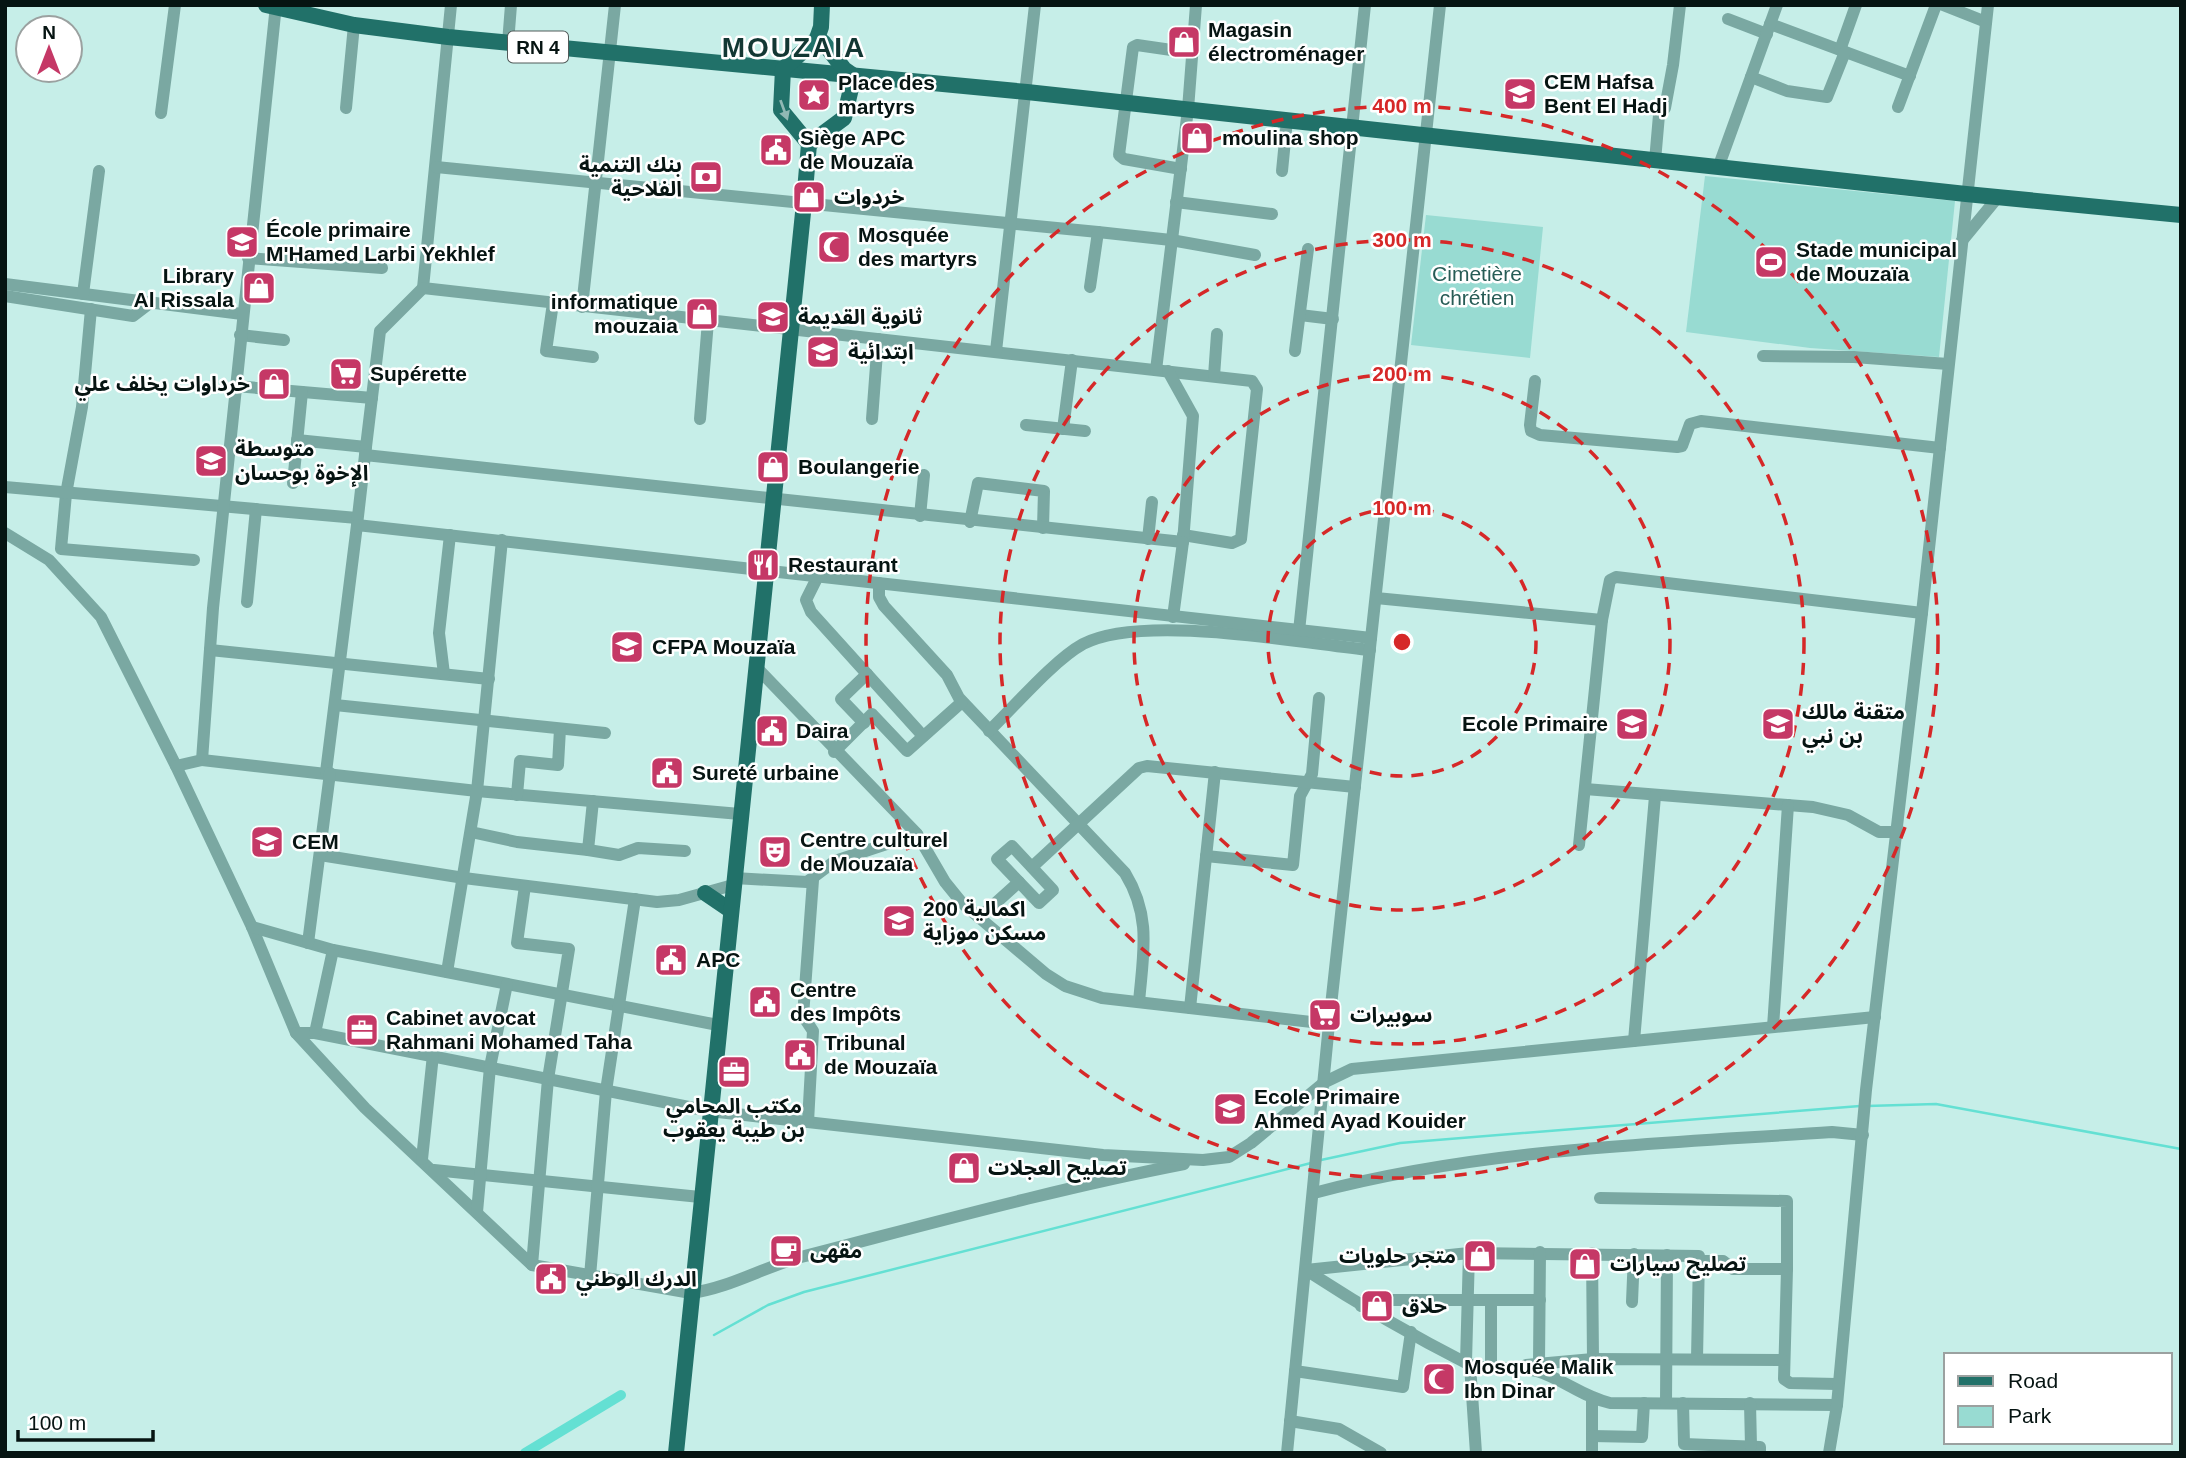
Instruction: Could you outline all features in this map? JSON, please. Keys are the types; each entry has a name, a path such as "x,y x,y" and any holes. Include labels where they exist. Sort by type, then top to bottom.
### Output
{"main road":[{"path":"819,56 822,5"},
{"name":"RN 4","path":"272,6 354,25 611,55 783,69 819,56"},
{"path":"819,56 854,76 1126,102 1655,161 2181,215"},
{"path":"676,1453 809,144 781,110 783,69 819,56 854,76"},
{"path":"809,144 844,118 854,76"},
{"path":"705,893 730,910"}],"street":[{"path":"161,113 175,5"},
{"path":"308,943 380,331 423,288 451,5"},
{"path":"508,43 512,5"},
{"path":"582,307 615,5"},
{"path":"996,351 1013,222 1035,5"},
{"path":"1173,617 1183,539 1193,416 1162,371 1171,240 1188,109 1196,5"},
{"path":"1299,631 1365,5"},
{"path":"1287,1453 1329,1024 1440,5"},
{"path":"1655,161 1659,115 1665,108 1680,5"},
{"path":"1718,167 1777,5"},
{"path":"1751,77 1787,91 1827,97 1856,5"},
{"path":"1898,107 1936,5"},
{"path":"1943,5 1986,22"},
{"path":"1829,1453 1837,1405 1866,1090 1922,613 1987,5"},
{"path":"202,760 209,650 272,6"},
{"path":"1728,19 1842,51 1910,76"},
{"path":"346,108 354,25"},
{"path":"1181,169 1124,159 1119,155 1133,47 1137,44 1192,53"},
{"path":"1282,170 1287,120"},
{"path":"436,167 1013,222 1171,240 1255,255"},
{"path":"83,294 99,172"},
{"path":"1961,243 1998,197"},
{"path":"1176,202 1272,214"},
{"path":"1090,287 1098,232"},
{"path":"1295,351 1308,249"},
{"path":"248,258 382,268"},
{"path":"5,284 242,314"},
{"path":"297,440 365,451 773,501 970,522 1148,539 1232,543 1241,539 1257,389 1252,381 423,288"},
{"path":"5,296 132,316 150,303"},
{"path":"552,303 546,351 593,357"},
{"path":"91,309 82,407 66,494 61,549 194,560"},
{"path":"1300,315 1333,318"},
{"path":"700,419 708,321"},
{"path":"1214,376 1217,334"},
{"path":"240,335 284,340"},
{"path":"873,419 878,339"},
{"path":"1763,356 1854,357 1948,364"},
{"path":"1063,429 1072,360"},
{"path":"1535,381 1531,431 1540,435 1677,447 1682,446 1690,424 1701,421 1940,448"},
{"path":"235,386 372,398"},
{"path":"293,483 302,392"},
{"path":"1026,425 1085,431"},
{"path":"920,516 924,475"},
{"path":"970,522 978,482 1044,491 1043,528"},
{"path":"5,487 256,509 450,535 1299,631 1371,644"},
{"path":"1148,539 1152,502"},
{"path":"247,603 256,509"},
{"path":"5,533 48,560 101,617 176,766 252,927 296,1032 365,1108 532,1265 691,1293 710,1291 787,1261 1087,1183 1229,1157 1251,1143 1325,1082 1352,1069 1875,1017"},
{"path":"444,674 439,633 450,535"},
{"path":"447,972 477,791 502,540"},
{"path":"818,576 806,600 807,606 923,736"},
{"path":"1579,845 1602,620 1610,580 1616,577 1922,613"},
{"path":"879,583 879,597 884,606 947,675 962,702 1077,826 1125,873 1142,907 1145,927 1139,1002"},
{"path":"1376,598 1602,620"},
{"path":"989,732 1081,645 1110,636 1168,629 1371,644"},
{"path":"209,650 489,679"},
{"path":"755,667 917,834 945,882 979,918 1030,963 1065,986 1102,998 1329,1024"},
{"path":"864,723 841,699 867,674"},
{"path":"1206,856 1293,865 1300,796 1309,783 1319,698"},
{"path":"834,751 873,715 907,751 962,702"},
{"path":"335,705 605,733"},
{"path":"517,795 520,761 558,765 560,729"},
{"path":"176,766 202,760 477,791 740,814"},
{"path":"1032,867 1139,768 1154,765 1355,787"},
{"path":"1190,1008 1215,772"},
{"path":"1585,789 1833,810 1880,832 1895,832"},
{"path":"1634,1041 1655,796"},
{"path":"588,850 593,801"},
{"path":"1773,1027 1788,805"},
{"path":"471,832 517,842 619,855 638,848 685,851"},
{"path":"320,855 464,878 671,902 733,882 794,884 813,880 835,861 917,834"},
{"path":"1012,846 1053,890 1039,903 1019,882 998,859 1012,846"},
{"path":"808,1122 814,1037 811,1025 803,1016 813,880"},
{"path":"979,918 1019,882"},
{"path":"525,886 517,943 569,948 564,995 548,1079 532,1265"},
{"path":"590,1276 606,1091 635,899"},
{"path":"252,927 333,950 718,1025"},
{"path":"315,1032 333,950"},
{"path":"477,1212 490,1067 507,984"},
{"path":"296,1032 315,1032 709,1111 1103,1155 1203,1160"},
{"path":"422,1159 433,1055"},
{"path":"1314,1193 1376,1176 1533,1153 1863,1128"},
{"path":"434,1170 700,1197"},
{"path":"1600,1198 1787,1201 1787,1269 1782,1360 1784,1379 1790,1383 1837,1384"},
{"path":"1539,1363 1540,1252"},
{"path":"1306,1270 1469,1253 1699,1256 1697,1359"},
{"path":"1469,1253 1466,1298 1468,1364 1476,1453"},
{"path":"1592,1253 1593,1359"},
{"path":"1633,1303 1634,1254"},
{"path":"1666,1403 1667,1255"},
{"path":"1699,1261 1723,1261 1733,1269 1787,1269"},
{"path":"1306,1270 1362,1306 1468,1364 1511,1366 1593,1359 1782,1360"},
{"path":"1362,1306 1376,1300 1540,1300"},
{"path":"1491,1300 1491,1366"},
{"path":"1295,1371 1403,1387 1411,1332"},
{"path":"1511,1366 1539,1371 1592,1399 1610,1403 1837,1405"},
{"path":"1592,1399 1592,1453"},
{"path":"1592,1436 1642,1437 1644,1403"},
{"path":"1683,1403 1684,1444 1756,1450 1750,1403"},
{"path":"1290,1421 1339,1429 1381,1453"}],"green space":[{"path":"1705,176 1955,201 1939,357 1810,348 1686,332"},
{"name":"Cimetière chrétien","path":"1426,215 1543,227 1530,358 1411,345"}],"waterway":[{"path":"1867,1106 1936,1104 2181,1149"},
{"path":"1321,1160 1400,1143 1860,1106"},
{"path":"714,1335 768,1305 804,1292 1311,1163"},
{"path":"525,1453 621,1395"}],"place":[{"name":"Magasin électroménager","path":"1184,42"},
{"name":"CEM Hafsa Bent El Hadj","path":"1520,94"},
{"name":"Place des martyrs","path":"814,95"},
{"name":"moulina shop","path":"1197,138"},
{"name":"Siège APC de Mouzaïa","path":"776,150"},
{"name":"بنك التنمية الفلاحية","path":"706,177"},
{"name":"خردوات","path":"809,197"},
{"name":"École primaire M'Hamed Larbi Yekhlef","path":"242,242"},
{"name":"Mosquée des martyrs","path":"834,247"},
{"name":"Stade municipal de Mouzaïa","path":"1771,262"},
{"name":"Library Al Rissala","path":"259,288"},
{"name":"informatique mouzaia","path":"702,314"},
{"name":"ثانوية القديمة","path":"773,317"},
{"name":"ابتدائية","path":"823,352"},
{"name":"Supérette","path":"346,374"},
{"name":"خرداوات يخلف علي","path":"274,384"},
{"name":"متوسطة الإخوة بوحسان","path":"211,461"},
{"name":"Boulangerie","path":"773,467"},
{"name":"Restaurant","path":"763,565"},
{"name":"CFPA Mouzaïa","path":"627,647"},
{"name":"Ecole Primaire","path":"1632,724"},
{"name":"متقنة مالك بن نبي","path":"1778,724"},
{"name":"Daira","path":"772,731"},
{"name":"Sureté urbaine","path":"667,773"},
{"name":"CEM","path":"267,842"},
{"name":"Centre culturel de Mouzaïa","path":"775,852"},
{"name":"اكمالية 200 مسكن موزاية","path":"899,921"},
{"name":"APC","path":"671,960"},
{"name":"Centre des Impôts","path":"765,1002"},
{"name":"سوبيرات","path":"1325,1015"},
{"name":"Cabinet avocat Rahmani Mohamed Taha","path":"362,1030"},
{"name":"Tribunal de Mouzaïa","path":"800,1055"},
{"name":"مكتب المحامي بن طيبة يعقوب","path":"734,1072"},
{"name":"Ecole Primaire Ahmed Ayad Kouider","path":"1230,1109"},
{"name":"تصليح العجلات","path":"964,1168"},
{"name":"مقهى","path":"786,1251"},
{"name":"متجر حلويات","path":"1480,1256"},
{"name":"تصليح سيارات","path":"1585,1264"},
{"name":"الدرك الوطني","path":"551,1279"},
{"name":"حلاق","path":"1377,1306"},
{"name":"Mosquée Malik Ibn Dinar","path":"1439,1379"}],"district":[{"name":"MOUZAIA","path":"794,47"}]}
